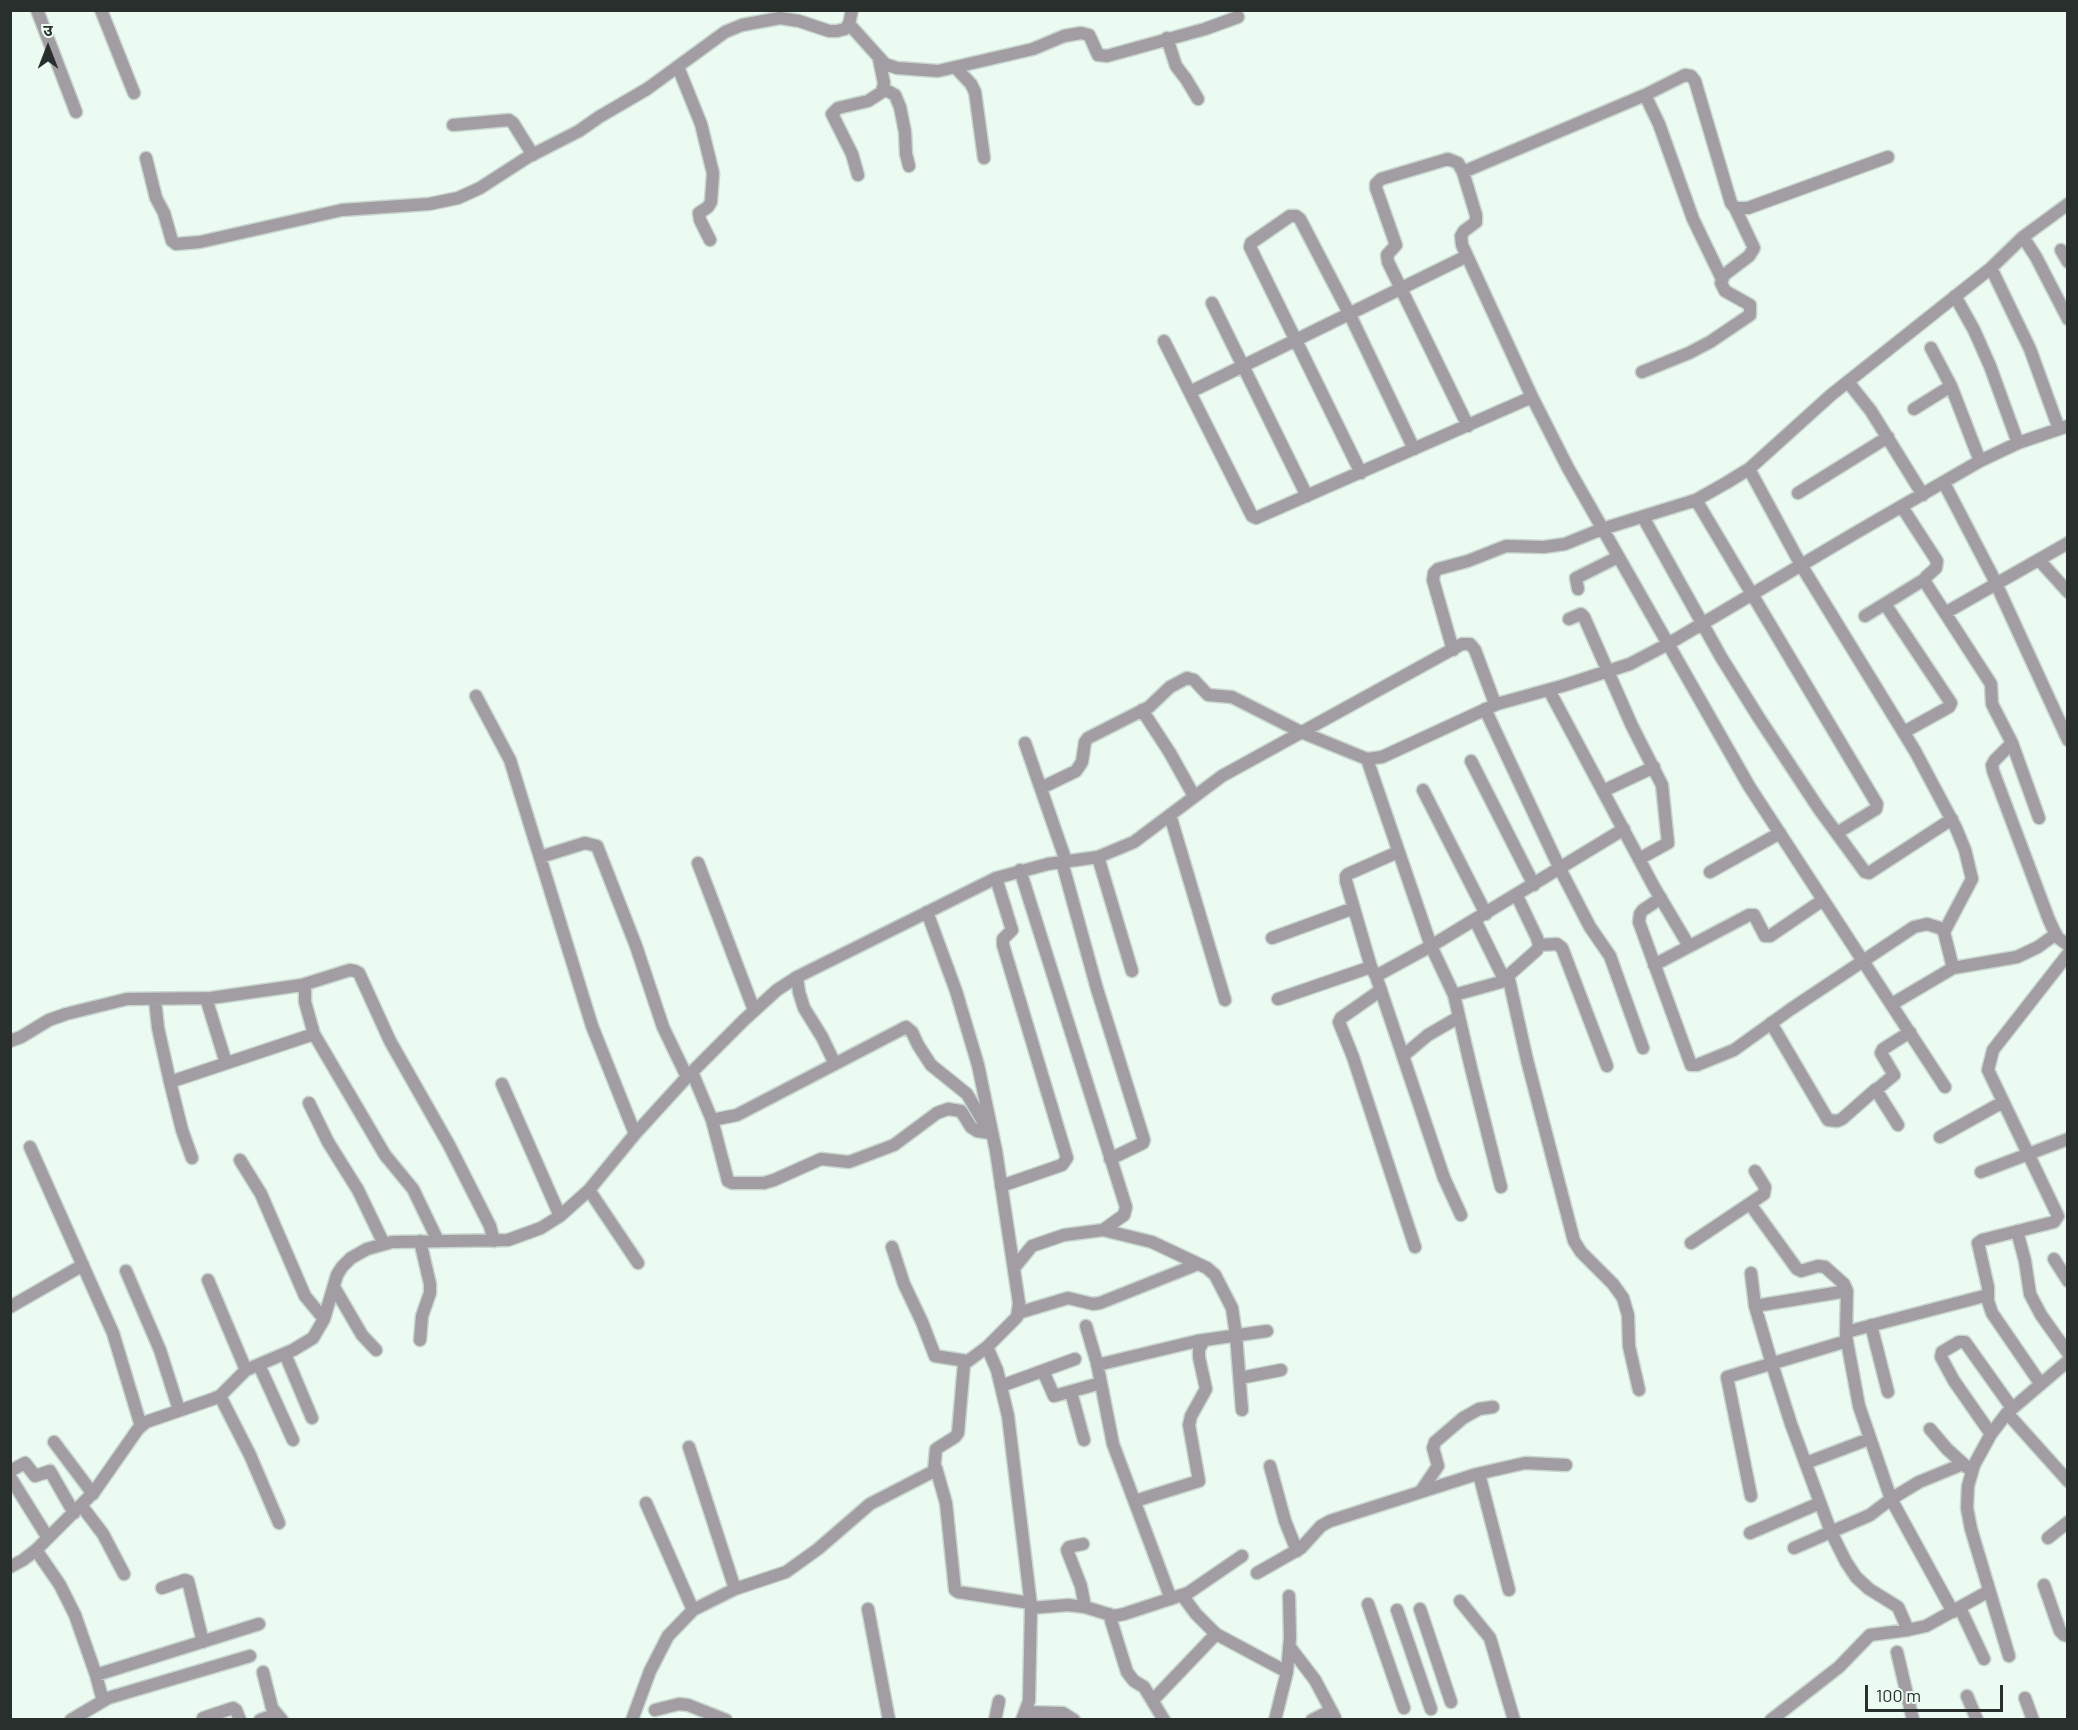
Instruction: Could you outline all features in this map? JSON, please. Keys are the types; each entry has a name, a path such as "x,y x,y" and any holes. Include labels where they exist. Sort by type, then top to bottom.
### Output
{"street":[{"path":"100,10 135,93"},
{"path":"146,158 153,190 165,213 172,241 182,245 342,210 429,204 458,198 480,188 533,155 579,131 598,117 647,89 725,32 742,25 780,18 837,31 845,29 849,24 852,10"},
{"path":"38,11 76,112"},
{"path":"849,24 885,64 897,68 938,71 1033,49 1064,36 1081,33 1091,39 1096,53 1102,57 1205,29 1239,17"},
{"path":"1167,38 1176,66 1198,99"},
{"path":"858,175 852,154 832,114 838,108 878,96 884,88 879,59"},
{"path":"678,67 701,124 713,173 711,202 699,213 710,240"},
{"path":"956,68 971,84 975,92 984,158"},
{"path":"1462,172 1645,95 1685,75 1691,76 1695,81 1731,203 1754,248 1749,256 1722,279"},
{"path":"884,88 895,95 900,107 909,166"},
{"path":"1642,372 1710,342 1750,315 1750,305 1725,291 1721,283 1722,279 1693,219 1659,124 1645,95"},
{"path":"453,125 509,120 533,155"},
{"path":"1735,208 1749,208 1888,157"},
{"path":"1468,426 1387,258 1396,244 1376,184 1381,179 1448,159 1458,163 1476,215 1476,222 1461,236 1462,245 1532,397 1568,468 1749,786 1945,1088"},
{"path":"1453,650 1436,593 1433,575 1438,569 1468,561 1501,547 1565,544 1602,529 1696,500 1749,469 1848,382 1990,268 2023,237 2067,204"},
{"path":"1361,473 1250,247 1251,243 1290,216 1300,219 1350,315 1414,450"},
{"path":"2023,237 2048,279 2067,319"},
{"path":"2061,250 2067,262"},
{"path":"1190,392 1467,256"},
{"path":"1041,788 1076,771 1082,762 1085,742 1088,738 1155,703 1170,687 1187,678 1194,680 1208,695 1232,696 1301,732 1366,759 1382,757 1497,704 1635,662 1980,461 2018,443 2063,428 2030,349 1990,268"},
{"path":"1956,296 1990,366 2018,443"},
{"path":"1212,303 1307,496"},
{"path":"1164,341 1254,518 1532,397"},
{"path":"1931,348 1951,386 1980,461"},
{"path":"1848,382 1888,437 1923,495"},
{"path":"1914,409 1951,386"},
{"path":"1798,492 1888,437"},
{"path":"1749,469 1801,565 1904,732 1952,819 1965,850 1972,879 1944,933"},
{"path":"1944,483 1996,583 2067,740"},
{"path":"1696,500 1876,804 1876,809 1837,833"},
{"path":"1865,616 1925,579 1936,568 1937,561 1902,507"},
{"path":"1642,517 1702,624 1759,718 1819,809 1865,872 1869,873 1952,819"},
{"path":"1945,613 2067,543"},
{"path":"1578,589 1576,578 1618,557"},
{"path":"2039,560 2067,592"},
{"path":"1925,579 1990,681 1992,704 2012,743 2039,818"},
{"path":"1885,604 1951,702 1949,707 1904,732"},
{"path":"1569,619 1581,614 1584,617 1607,672 1664,792 1669,840 1667,845 1639,859"},
{"path":"10,1567 36,1550 93,1494 141,1426 154,1418 220,1396 246,1370 285,1354 313,1338 324,1319 342,1267 351,1258 367,1249 384,1244 420,1241 508,1240 541,1228 560,1216 589,1190 689,1074 754,1010 777,990 797,977 996,878 1020,870 1098,857 1134,842 1222,776 1467,643 1473,647 1497,704"},
{"path":"1549,690 1639,859 1689,946"},
{"path":"476,696 510,760 592,1026 635,1134"},
{"path":"1142,710 1194,796"},
{"path":"1485,710 1560,869 1590,927 1610,956 1643,1048"},
{"path":"1025,743 1064,862 1097,989 1144,1140 1143,1143 1110,1159"},
{"path":"2012,743 1995,760 1992,768 2056,934 2067,945"},
{"path":"1366,759 1431,946 1454,995 1501,1187"},
{"path":"1472,761 1534,885"},
{"path":"1603,791 1654,767"},
{"path":"1423,790 1506,977 1574,1241 1581,1252 1613,1284 1623,1298 1628,1315 1629,1346 1639,1390"},
{"path":"1170,815 1225,1000"},
{"path":"1278,999 1374,972 1431,946 1517,896 1624,829"},
{"path":"1710,872 1780,834"},
{"path":"540,856 585,843 597,846 636,946 663,1027 712,1120 728,1181 735,1184 774,1180 821,1159 849,1162 894,1145 937,1113 948,1109 961,1111 972,1127 992,1137"},
{"path":"1398,852 1346,876 1374,972 1444,1178 1461,1215"},
{"path":"1098,857 1132,971"},
{"path":"698,863 754,1010"},
{"path":"1020,870 1125,1203 1124,1215 1103,1230"},
{"path":"996,878 1012,930 1003,939 1003,945 1067,1158 1062,1165 1002,1186"},
{"path":"1454,995 1501,982 1537,950 1539,945 1537,939 1517,896"},
{"path":"1661,898 1643,910 1638,918 1691,1065 1697,1065 1734,1050 1914,927 1933,925 1940,928 1944,933 1953,968"},
{"path":"1654,965 1750,915 1754,915 1765,936 1770,936 1823,900"},
{"path":"1272,939 1354,908"},
{"path":"927,912 956,991 978,1065 1002,1186 1019,1303 1017,1317 987,1347 967,1361 963,1368 959,1431 955,1437 936,1449 936,1468 946,1503 955,1590 1030,1606 1068,1605 1109,1614 1124,1614 1197,1588 1242,1556"},
{"path":"1892,1004 1953,968 2017,957 2038,947 2056,934"},
{"path":"1539,945 1557,944 1562,948 1607,1066"},
{"path":"2040,1383 1994,1316 1978,1246 1979,1241 2054,1222 2062,1215 2055,1207 1988,1070 1993,1050 2067,954"},
{"path":"10,1041 49,1020 127,999 206,998 305,984 350,970 359,973 390,1041 449,1145 490,1226 494,1241"},
{"path":"797,977 800,999 835,1064"},
{"path":"305,984 305,1002 314,1034 385,1155 413,1189 438,1242"},
{"path":"1381,990 1341,1018 1339,1022 1353,1057 1415,1247"},
{"path":"206,998 226,1064"},
{"path":"155,999 158,1028 170,1082 182,1130 192,1158"},
{"path":"1403,1056 1428,1035 1459,1017"},
{"path":"1771,1023 1828,1120 1837,1121 1894,1075 1881,1051 1910,1032"},
{"path":"712,1120 737,1114 901,1028 908,1028 931,1065 968,1094 992,1137"},
{"path":"170,1082 314,1034"},
{"path":"502,1084 560,1216"},
{"path":"1876,1089 1898,1125"},
{"path":"309,1102 328,1142 358,1190 384,1244"},
{"path":"1940,1137 2003,1102"},
{"path":"1981,1172 2067,1139"},
{"path":"30,1147 113,1333 141,1426"},
{"path":"240,1160 261,1194 305,1296 324,1319"},
{"path":"1691,1243 1764,1194 1766,1189 1755,1171"},
{"path":"589,1190 638,1263"},
{"path":"1750,1204 1797,1269 1825,1267 1844,1284 1847,1292 1846,1337 1855,1388 1869,1439 1891,1499 1984,1659"},
{"path":"1014,1268 1027,1250 1038,1243 1064,1235 1103,1230 1152,1242 1198,1264 1215,1275 1232,1308 1242,1410"},
{"path":"2009,1656 1971,1529 1967,1508 1967,1468 2009,1410 2067,1361 2030,1294 2017,1231"},
{"path":"420,1241 430,1284 430,1293 422,1316 420,1340"},
{"path":"892,1247 904,1284 935,1356 967,1361"},
{"path":"2054,1259 2067,1281"},
{"path":"1018,1313 1068,1298 1092,1304 1100,1303 1198,1264"},
{"path":"10,1307 83,1265"},
{"path":"126,1271 160,1350 178,1410"},
{"path":"1751,1273 1755,1306 1772,1364 1831,1532 1856,1577 1869,1589 1898,1607 1908,1630"},
{"path":"208,1280 246,1370"},
{"path":"334,1287 362,1335 376,1350"},
{"path":"1755,1306 1847,1292"},
{"path":"1750,1496 1727,1377 1772,1364 1846,1337 1871,1325 1988,1294"},
{"path":"1871,1325 1888,1392"},
{"path":"1086,1326 1097,1365 1113,1444 1177,1597 1216,1634 1287,1672"},
{"path":"1097,1365 1204,1340 1267,1330"},
{"path":"1135,1501 1198,1483 1200,1480 1189,1425 1191,1416 1206,1389 1199,1357 1199,1349 1204,1340"},
{"path":"1991,1434 1954,1381 1941,1357 1942,1352 1959,1342 1965,1342 2009,1410 2067,1481"},
{"path":"987,1347 998,1371 1008,1416 1030,1606 1029,1701 1024,1716 1063,1713 1074,1719"},
{"path":"285,1354 312,1418"},
{"path":"1002,1386 1075,1359"},
{"path":"258,1365 293,1440"},
{"path":"1240,1378 1281,1370"},
{"path":"1043,1371 1054,1396 1101,1383"},
{"path":"1071,1392 1084,1440"},
{"path":"220,1396 250,1455 279,1523"},
{"path":"1421,1491 1438,1466 1432,1448 1433,1443 1463,1418 1479,1409 1493,1407"},
{"path":"1930,1429 1967,1468"},
{"path":"1806,1464 1869,1439"},
{"path":"54,1442 93,1494"},
{"path":"688,1447 735,1589"},
{"path":"1257,1573 1297,1551 1330,1521 1421,1491 1525,1462 1566,1465"},
{"path":"10,1471 25,1463 35,1476 50,1471 78,1509 103,1534 124,1574"},
{"path":"1270,1466 1285,1521 1297,1551"},
{"path":"726,1719 679,1704 659,1714 634,1714 650,1671 668,1635 693,1610 735,1589 786,1572 818,1549 870,1504 936,1468"},
{"path":"1794,1548 1869,1515 1919,1482 1967,1468"},
{"path":"1479,1474 1509,1590"},
{"path":"10,1477 48,1538"},
{"path":"646,1503 693,1610"},
{"path":"1750,1533 1820,1503"},
{"path":"2048,1538 2067,1522"},
{"path":"1083,1544 1069,1547 1067,1551 1082,1586 1085,1607"},
{"path":"36,1550 60,1585 75,1615 103,1701"},
{"path":"162,1588 188,1581 203,1642"},
{"path":"2044,1585 2060,1631 2067,1636"},
{"path":"1772,1719 1839,1667 1870,1635 1926,1626 1989,1591"},
{"path":"1275,1719 1287,1672 1289,1596"},
{"path":"1460,1601 1490,1638 1514,1719"},
{"path":"1368,1604 1404,1708"},
{"path":"868,1609 889,1719"},
{"path":"1420,1609 1451,1702"},
{"path":"1396,1610 1431,1709"},
{"path":"1109,1614 1126,1672 1144,1687 1164,1719"},
{"path":"96,1675 259,1623"},
{"path":"1152,1700 1216,1634"},
{"path":"1289,1646 1315,1680 1334,1716"},
{"path":"1898,1652 1913,1719"},
{"path":"71,1719 103,1701 250,1656"},
{"path":"262,1672 272,1708 279,1717"},
{"path":"1967,1696 1977,1719"},
{"path":"2025,1698 2033,1719"},
{"path":"995,1719 999,1701"},
{"path":"203,1718 233,1708 240,1719"},
{"path":"1312,1719 1324,1713 1334,1716"},
{"path":"260,1719 279,1717"}]}
